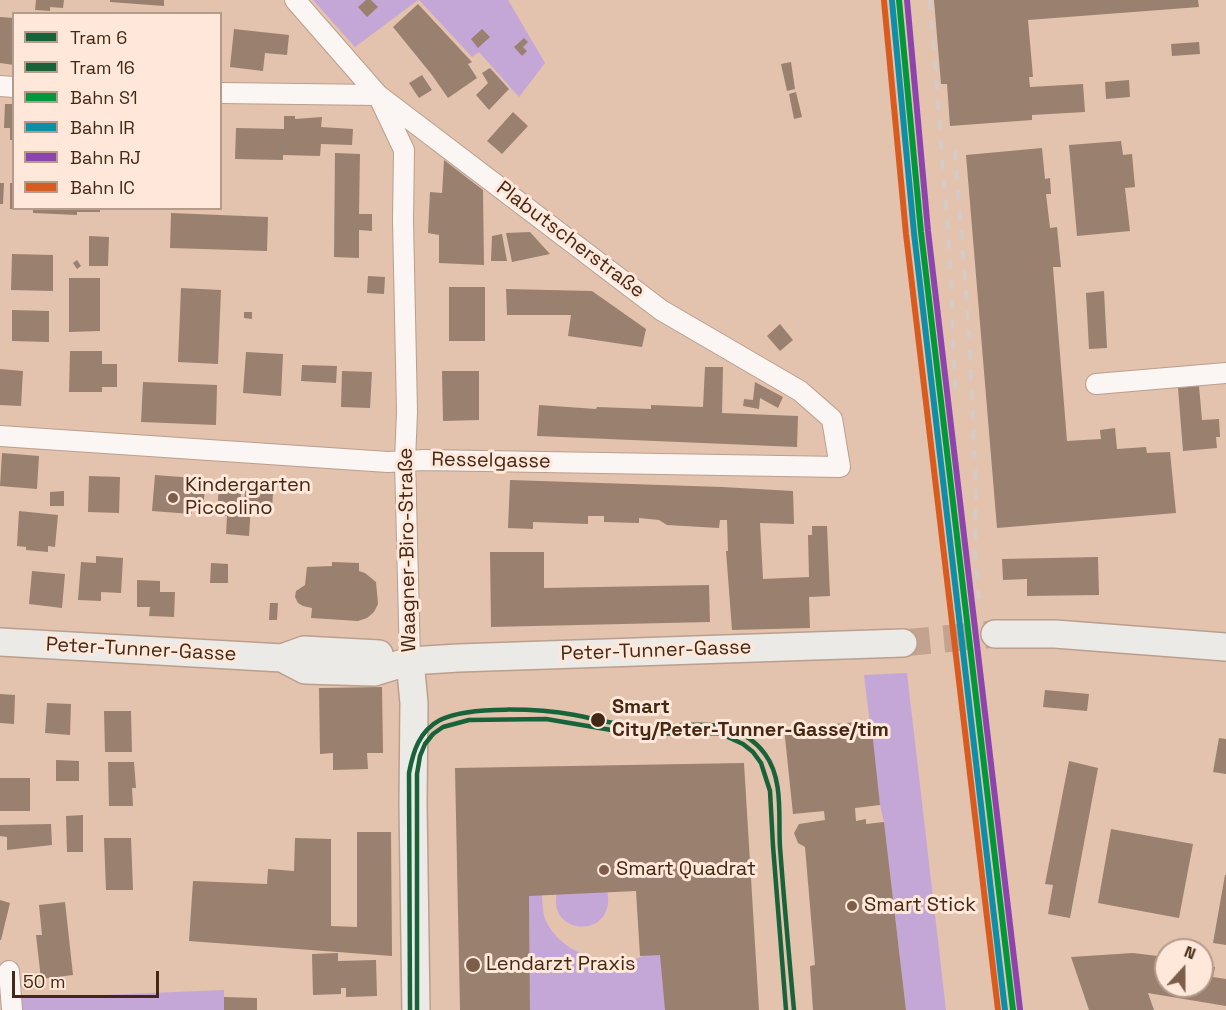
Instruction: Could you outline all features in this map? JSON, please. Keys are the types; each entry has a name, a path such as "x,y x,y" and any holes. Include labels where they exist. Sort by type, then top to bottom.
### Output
{"main road":[{"path":"995,634 1055,634 1226,647"},
{"name":"Peter-Tunner-Gasse","path":"0,642 282,658 305,670 374,672 410,661 903,643"},
{"name":"Waagner-Biro-Straße","path":"410,661 414,703 413,803 417,1010"}],"street":[{"name":"Plabutscherstraße","path":"295,0 378,95 661,310 800,392 832,419 840,467"},
{"path":"222,93 378,95"},
{"name":"Waagner-Biro-Straße","path":"378,95 404,150 403,220 407,412 405,460 410,661"},
{"path":"1096,384 1226,373"},
{"name":"Resselgasse","path":"0,436 380,462 405,460 840,467"},
{"path":"9,971 12,1010"}],"shaded area":[{"path":"313,0 418,0 355,47"},
{"path":"419,0 508,0 545,63 519,97 479,52 472,57"},
{"path":"907,673 946,1010 906,1010 864,675"},
{"path":"695,827 707,1010 530,1010 529,896","holes":["687,883 659,948 633,960 617,962 604,961 580,953 569,947 551,930 545,919 542,895"]},
{"path":"606,886 608,903 604,916 595,924 572,925 562,918 557,907 557,892"},
{"path":"224,990 224,1010 22,1010 21,996 78,996"}],"building":[{"path":"36,0 64,0 63,8 50,7 50,11 35,10"},
{"path":"110,0 164,0 164,6 110,2"},
{"path":"366,0 371,0 378,7 367,17 358,7"},
{"path":"934,0 1198,0 1199,7 1028,20 1033,77 1029,77 1030,87 1083,84 1085,112 1032,115 1032,120 950,126 947,84 941,84"},
{"path":"418,4 472,62 468,64 477,78 448,98 393,27"},
{"path":"0,17 12,18 12,65 0,63"},
{"path":"234,29 289,35 287,55 265,53 263,71 230,67"},
{"path":"482,29 490,37 478,48 471,39"},
{"path":"524,38 528,42 523,47 527,51 522,56 514,47"},
{"path":"1199,42 1200,54 1172,56 1171,44"},
{"path":"791,62 795,89 787,91 781,64"},
{"path":"490,68 509,89 489,110 476,95 488,83 482,73"},
{"path":"422,75 432,90 419,98 409,83"},
{"path":"1129,80 1130,97 1106,99 1105,82"},
{"path":"796,92 802,117 794,119 789,94"},
{"path":"5,104 12,104 12,140 10,140 10,128 4,128"},
{"path":"513,112 528,126 502,154 487,141"},
{"path":"284,116 295,116 295,119 322,117 321,127 353,129 352,145 321,144 320,156 283,155 283,160 235,159 236,128 284,129"},
{"path":"1121,141 1123,155 1132,154 1135,187 1125,188 1130,231 1077,236 1069,145"},
{"path":"1042,148 1045,179 1050,178 1051,194 1046,194 1050,228 1057,227 1061,267 1053,267 1067,441 1101,439 1100,430 1115,428 1117,449 1146,447 1147,453 1170,452 1176,513 997,528 966,155"},
{"path":"335,153 360,154 359,214 372,214 372,231 359,230 359,258 334,257"},
{"path":"444,160 483,190 484,265 439,263 439,235 428,233 430,192 442,193"},
{"path":"0,183 4,183 3,204 0,204"},
{"path":"10,183 12,183 12,209 10,209"},
{"path":"33,210 100,210 100,212 77,212 77,215 33,213"},
{"path":"171,213 268,217 267,251 170,248"},
{"path":"530,232 550,254 512,262 506,233"},
{"path":"502,234 507,261 491,261 492,236"},
{"path":"89,236 109,237 108,266 89,266"},
{"path":"12,254 53,255 53,291 11,290"},
{"path":"77,260 81,266 77,269 73,263"},
{"path":"368,276 385,277 384,294 367,293"},
{"path":"69,278 100,278 100,331 69,332"},
{"path":"449,287 485,287 485,341 449,341"},
{"path":"181,288 221,290 218,364 178,362"},
{"path":"506,289 592,291 646,329 642,347 568,336 571,315 507,315"},
{"path":"1104,291 1107,348 1089,349 1086,293"},
{"path":"12,310 49,311 49,342 12,341"},
{"path":"244,312 252,312 252,319 244,318"},
{"path":"780,324 793,340 780,351 767,336"},
{"path":"70,351 102,351 102,364 117,364 117,387 102,387 102,392 69,392"},
{"path":"246,352 283,354 281,396 243,393"},
{"path":"302,365 337,366 336,383 301,381"},
{"path":"705,367 723,367 722,413 798,416 797,447 537,436 539,405 596,409 597,407 651,409 651,405 703,407"},
{"path":"0,369 23,371 21,406 0,405"},
{"path":"342,371 372,372 370,408 341,407"},
{"path":"442,371 479,371 479,420 443,421"},
{"path":"143,382 217,385 216,425 141,422"},
{"path":"755,382 783,397 778,408 760,398 759,409 743,406 744,399 753,400"},
{"path":"1199,386 1202,420 1219,419 1220,437 1216,437 1217,448 1183,451 1178,388"},
{"path":"2,453 39,456 37,489 0,486"},
{"name":"Kindergarten Piccolino","path":"155,475 194,478 194,486 205,487 203,510 192,509 192,514 152,511"},
{"path":"89,476 120,477 119,513 88,512"},
{"path":"246,479 274,481 272,507 251,506 249,536 226,534 227,516 217,515 219,484 242,485 240,505 244,505"},
{"path":"510,480 793,491 794,524 760,523 763,579 809,577 808,535 812,535 812,526 827,526 830,596 809,597 810,628 732,630 726,551 728,551 727,520 720,520 719,528 667,525 659,520 639,518 639,523 604,522 604,516 588,516 588,524 533,522 533,529 508,528"},
{"path":"64,491 64,506 50,506 50,492"},
{"path":"19,511 58,515 55,547 48,546 48,552 26,550 26,547 17,546"},
{"path":"490,552 544,552 544,588 709,585 710,622 491,627"},
{"path":"96,556 123,558 121,593 101,592 101,601 78,600 81,562 96,563"},
{"path":"1098,557 1099,595 1027,596 1027,579 1003,580 1002,559"},
{"path":"332,562 359,563 359,571 376,582 378,604 367,618 358,621 311,618 312,608 298,603 295,597 296,591 305,585 307,567 332,566"},
{"path":"211,563 228,564 228,583 210,583"},
{"path":"32,571 65,574 62,608 29,604"},
{"path":"137,580 160,581 160,592 175,592 174,617 149,616 150,607 137,607"},
{"path":"270,603 278,603 277,620 269,620"},
{"path":"382,687 383,753 367,753 368,769 333,770 333,753 320,754 319,688"},
{"path":"1045,690 1089,694 1087,711 1043,707"},
{"path":"0,694 15,695 14,724 0,723"},
{"path":"47,703 71,704 70,735 45,733"},
{"path":"104,711 131,711 132,752 105,752"},
{"name":"Smart Stick","path":"871,721 880,805 855,808 856,821 866,819 866,824 884,822 906,1010 813,1010 810,966 815,965 805,847 798,843 794,833 799,824 825,820 824,811 793,814 784,728"},
{"path":"1219,738 1226,739 1226,774 1213,772"},
{"path":"56,760 79,761 79,781 56,781"},
{"path":"1069,761 1098,768 1070,918 1048,914 1053,885 1045,884"},
{"path":"108,762 134,762 136,788 132,788 133,806 109,806"},
{"name":"Smart Quadrat","path":"744,763 759,1010 665,1010 660,955 640,956 636,891 529,896 530,1010 460,1010 455,768"},
{"path":"0,778 30,778 30,811 0,811"},
{"path":"83,815 83,852 67,852 66,816"},
{"path":"51,824 52,845 7,850 7,837 0,836 0,825"},
{"path":"1111,829 1193,844 1179,918 1098,903"},
{"path":"357,832 391,832 392,956 189,941 193,881 267,884 268,869 294,871 295,838 331,839 331,926 357,927"},
{"path":"104,838 131,838 133,890 106,890"},
{"path":"1226,875 1226,945 1214,943"},
{"path":"0,900 10,903 1,940 0,940"},
{"path":"65,902 73,975 41,979 36,935 42,935 39,905"},
{"path":"338,953 338,961 376,960 377,996 346,997 346,988 341,988 341,994 313,995 312,954"},
{"path":"1133,953 1154,956 1154,994 1148,993 1154,1010 1089,1010 1071,957"},
{"path":"1214,977 1226,979 1226,1006 1178,998 1214,998"},
{"path":"224,997 257,998 257,1010 224,1010"}],"tunnel":[{"path":"903,643 995,634"}],"railway":[{"path":"930,0 950,262 955,389"},
{"path":"955,150 969,333 976,486 975,550 979,602"}],"tram line":[{"name":"6","path":"410,1010 409,773 413,757 422,736 440,720 453,715 487,710 561,713 629,725 719,726 738,732 761,749 771,764 778,787 780,847 794,1010"},
{"name":"16","path":"417,1010 417,774 425,744 443,727 469,720 546,719 635,734 719,733 743,744 753,752 761,763 770,791 786,1010"}],"rail line":[{"name":"S1","path":"899,0 921,232 1013,1010"},
{"name":"RJ","path":"907,0 928,231 1020,1009"},
{"name":"IC","path":"884,1 906,234 998,1010"},
{"name":"IR","path":"892,1 914,233 1005,1010"}],"place":[{"name":"Kindergarten Piccolino","path":"173,498"},
{"name":"Smart City/Peter-Tunner-Gasse/tim","path":"598,720"},
{"name":"Smart Quadrat","path":"604,870"},
{"name":"Smart Stick","path":"852,906"},
{"name":"Lendarzt Praxis","path":"473,965"}]}
